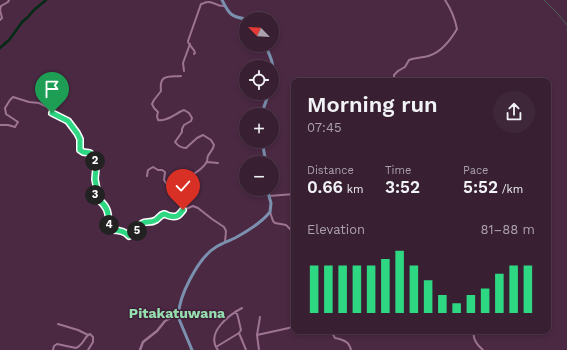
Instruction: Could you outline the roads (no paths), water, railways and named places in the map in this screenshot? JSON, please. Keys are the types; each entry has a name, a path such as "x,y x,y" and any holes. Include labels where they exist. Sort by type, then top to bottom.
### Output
{"main road":[{"path":"222,0 230,13 234,17 239,18"},
{"path":"192,350 178,314 181,299 198,266 210,251 216,246 237,237 250,229 270,212 272,203 269,196"}],"street":[{"path":"0,20 2,18 0,10 1,6 9,0"},
{"path":"394,78 394,75 405,67 409,60 434,54 446,45 453,37 457,29 456,23 445,0"},
{"path":"194,54 194,50 188,41 201,4 211,2 217,6 225,6"},
{"path":"184,71 183,63 190,44"},
{"path":"147,176 148,170 153,167 158,170 162,170 165,172 164,180 175,199 189,196 193,187 192,175 198,172 207,162 213,149 214,145 211,140 203,135 197,138 186,148 182,148 177,145 175,142 182,132 184,125 192,121 189,113 184,110 166,120 158,120 158,112 152,104 161,91 161,80 168,77 181,76"},
{"path":"0,124 15,127 18,122 6,114 5,108 14,97 29,102 39,103 47,107 52,113 68,121 80,139 80,150 90,153 93,156 96,168 95,179 97,190 94,196 106,207 109,227 112,230 118,230 128,234 129,236 139,230 140,225 144,222 154,221 165,214 175,217 178,216 183,210 193,206 224,227 226,231 225,242"},
{"path":"207,162 218,163"},
{"path":"279,195 291,194"},
{"path":"270,212 275,223 286,225 291,230"},
{"path":"218,350 214,341 214,335 218,328 225,320 242,308"},
{"path":"236,311 241,330 239,333 246,350"},
{"path":"140,350 143,342 158,332 165,321 178,314"},
{"path":"259,350 257,336 260,317"},
{"path":"58,324 78,330 88,335 90,334 93,337 93,342 88,350"},
{"path":"257,336 291,327"},
{"path":"216,347 239,333"},
{"path":"333,334 335,338 348,342 351,350"},
{"path":"473,334 475,341 483,350"},
{"path":"53,350 54,346 57,344 76,348 83,344 88,335"}],"waterway":[{"path":"0,48 9,40 23,21 46,0"},
{"path":"544,0 567,25"}],"district":[{"name":"Pitakatuwana","path":"177,313"}]}
